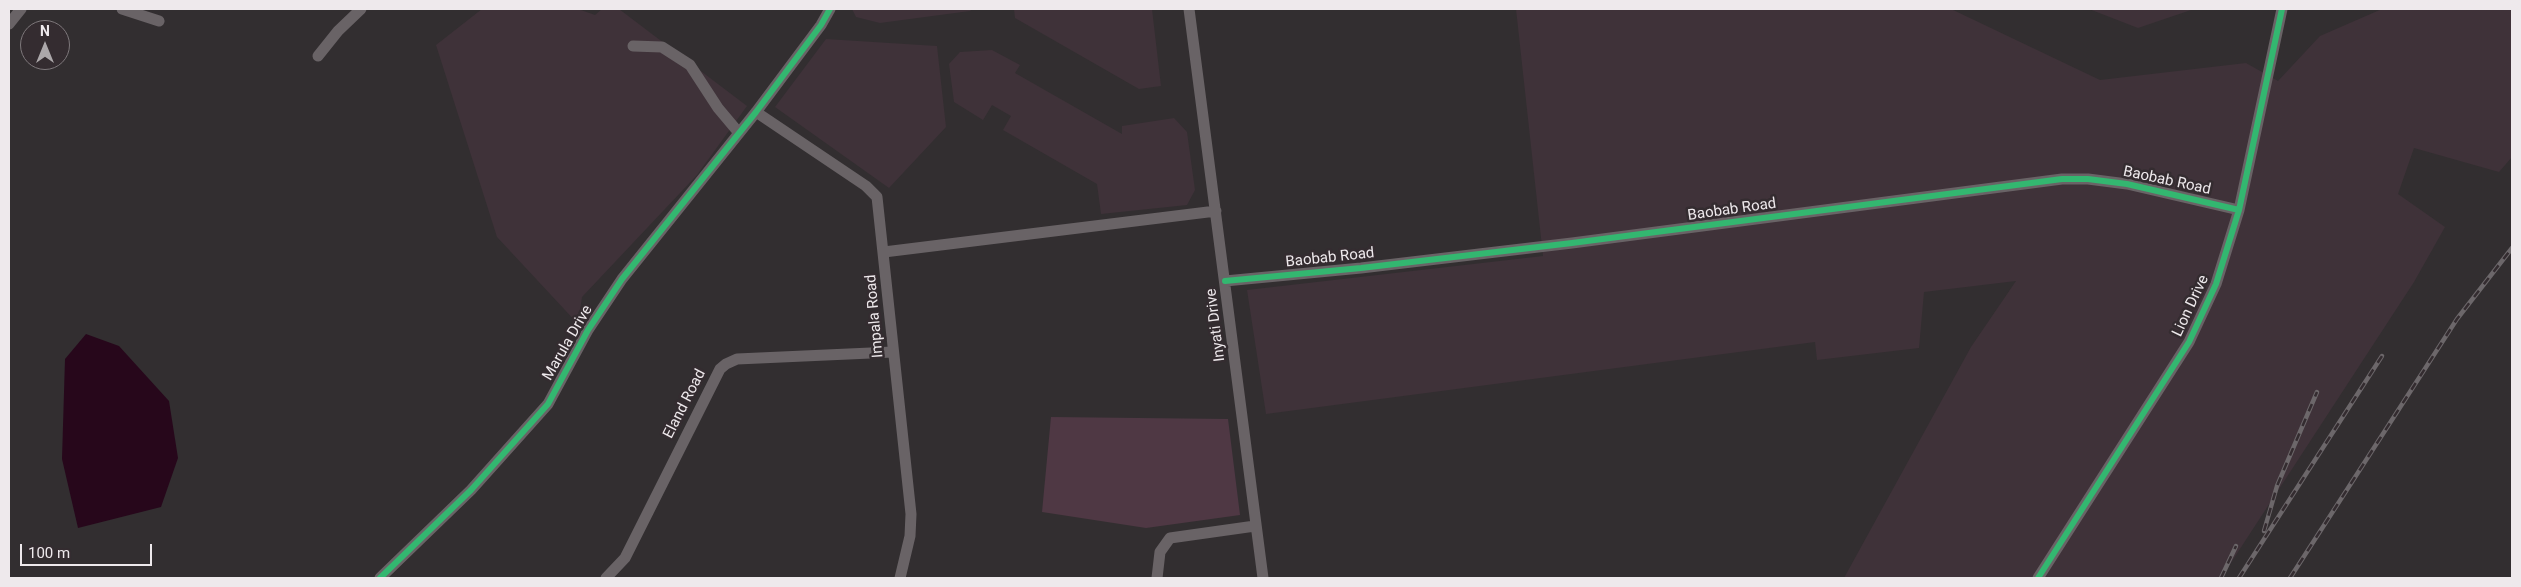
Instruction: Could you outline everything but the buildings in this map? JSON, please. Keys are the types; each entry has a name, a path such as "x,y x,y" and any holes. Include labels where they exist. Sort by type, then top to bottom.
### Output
{"street":[{"path":"9,24 21,9"},
{"path":"122,9 159,21"},
{"path":"318,56 338,31 360,9"},
{"name":"Marula Drive","path":"380,578 471,490 548,404 588,330 622,279 740,133 821,25 830,9"},
{"name":"Inyati Drive","path":"1189,9 1263,578"},
{"name":"Lion Drive","path":"2038,578 2189,342 2216,284 2239,210 2282,9"},
{"path":"633,46 662,47 690,65 718,108 740,133"},
{"name":"Impala Road","path":"756,112 873,192 877,197 911,514 910,536 900,578"},
{"name":"Baobab Road","path":"1225,281 1361,268 1563,244 2062,179 2088,179 2127,184 2239,210"},
{"path":"884,252 1216,211"},
{"name":"Eland Road","path":"606,578 625,558 720,369 726,364 737,360 893,352"},
{"path":"1157,578 1160,552 1170,538 1255,526"}],"shaded area":[{"path":"482,9 578,9 595,15 602,9 619,9 747,106 697,175 582,297 578,324 497,237 436,45"},
{"path":"852,9 972,9 970,11 880,23 856,17"},
{"path":"1014,9 1152,9 1161,86 1139,89 1015,18"},
{"path":"1516,9 1951,9 2100,80 2246,63 2278,81 2320,36 2382,9 2512,9 2512,157 2499,172 2414,148 2398,194 2445,227 2414,282 2221,578 1844,578 1971,347 2016,281 1924,292 1919,348 1817,360 1815,342 1266,414 1247,290 1543,256"},
{"path":"2089,9 2194,9 2138,28"},
{"path":"826,39 937,46 946,127 889,188 775,107"},
{"path":"992,50 1020,65 1015,73 1122,134 1122,126 1174,118 1187,132 1195,190 1187,205 1101,214 1097,184 1003,130 1011,116 992,105 983,120 954,102 949,64 960,52"},
{"path":"86,334 119,346 169,401 178,458 161,507 78,528 62,459 65,359"},
{"path":"1051,417 1228,419 1240,515 1146,528 1042,512"}],"railway":[{"path":"2290,578 2457,319 2512,248"},
{"path":"2239,578 2382,356"},
{"path":"2264,531 2277,486 2317,392"},
{"path":"2221,578 2236,546"}],"cycle path":[{"path":"380,578 471,490 548,404 588,330 622,279 756,112 821,25 830,9"},
{"path":"2038,578 2189,342 2216,284 2239,210 2282,9"},
{"path":"1225,281 1361,268 1572,243 2062,179 2088,179 2127,184 2239,210"}]}
